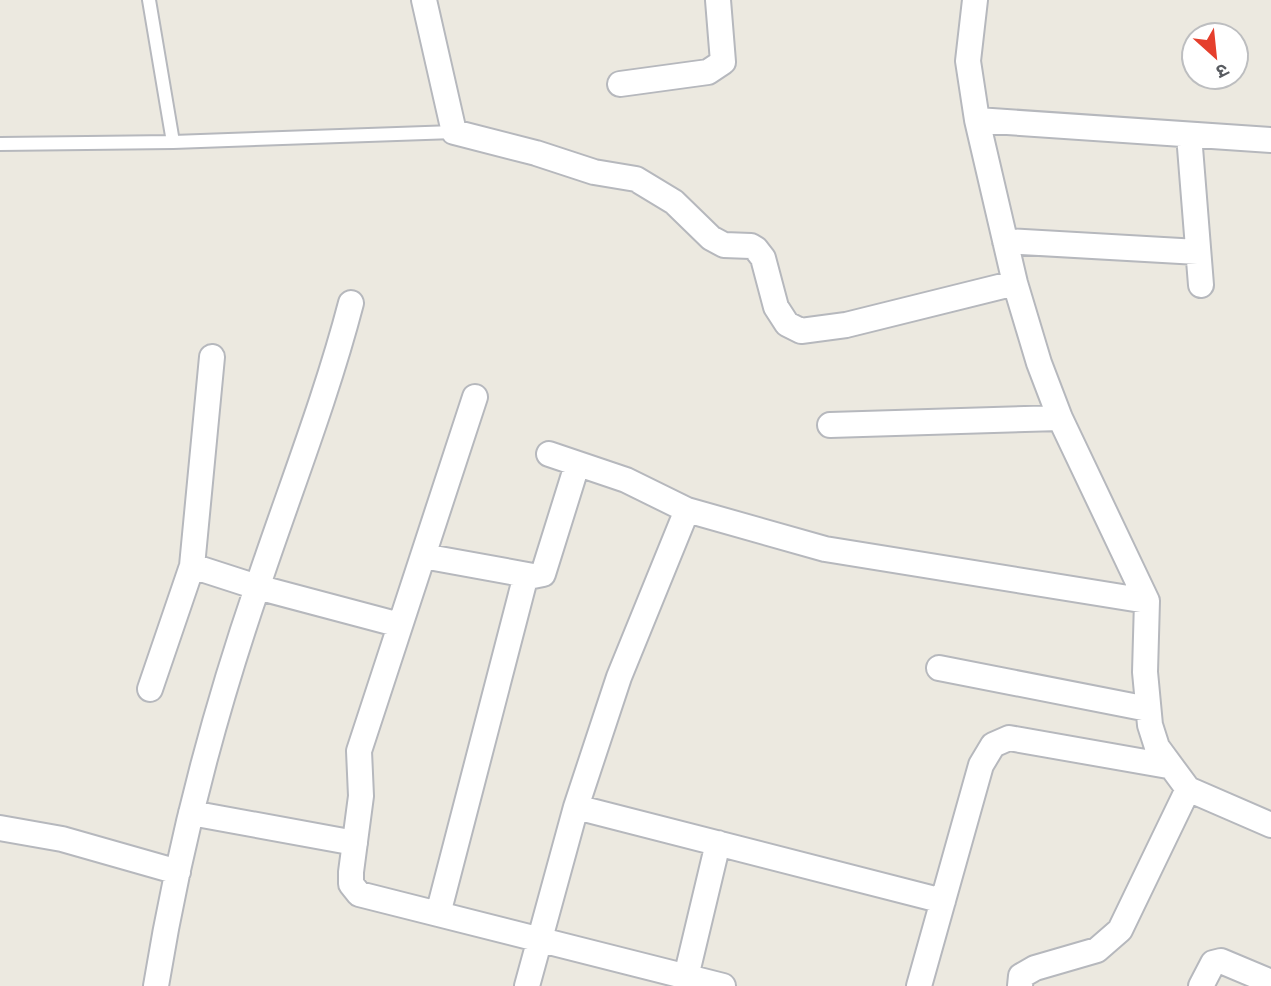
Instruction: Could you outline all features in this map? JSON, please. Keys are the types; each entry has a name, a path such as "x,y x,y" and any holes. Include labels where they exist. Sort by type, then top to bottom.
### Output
{"street":[{"path":"424,0 454,132 536,153 594,172 636,179 674,202 710,238 724,245 751,246 756,249 763,258 776,307 787,324 801,331 846,325 1014,283"},
{"path":"620,84 708,72 723,62 718,0"},
{"path":"975,0 968,61 977,120 1014,283 1059,418 1147,601 1144,662 1150,725 1157,747 1188,789 1271,825"},
{"path":"977,120 1271,140"},
{"path":"1189,135 1201,285"},
{"path":"1005,241 1198,252"},
{"path":"156,986 177,872 211,729 338,352 351,303"},
{"path":"150,689 192,566 212,357"},
{"path":"475,397 359,751 361,796 351,884 359,894 723,986"},
{"path":"830,425 1059,418"},
{"path":"549,454 626,480 687,510 825,549 1147,601"},
{"path":"423,556 526,575 542,574 577,464"},
{"path":"527,986 576,807 619,677 687,510"},
{"path":"192,566 257,587 400,625"},
{"path":"439,914 526,575"},
{"path":"939,668 1148,709"},
{"path":"919,986 981,765 993,746 1009,738 1168,765"},
{"path":"1020,986 1021,976 1035,968 1097,950 1120,930 1188,789"},
{"path":"576,807 943,901"},
{"path":"191,813 355,843"},
{"path":"0,828 62,839 177,872"},
{"path":"686,976 718,844"},
{"path":"1202,986 1213,963 1221,961 1271,982"}],"lane":[{"path":"149,0 173,142"},
{"path":"0,144 173,142 454,132"}]}
